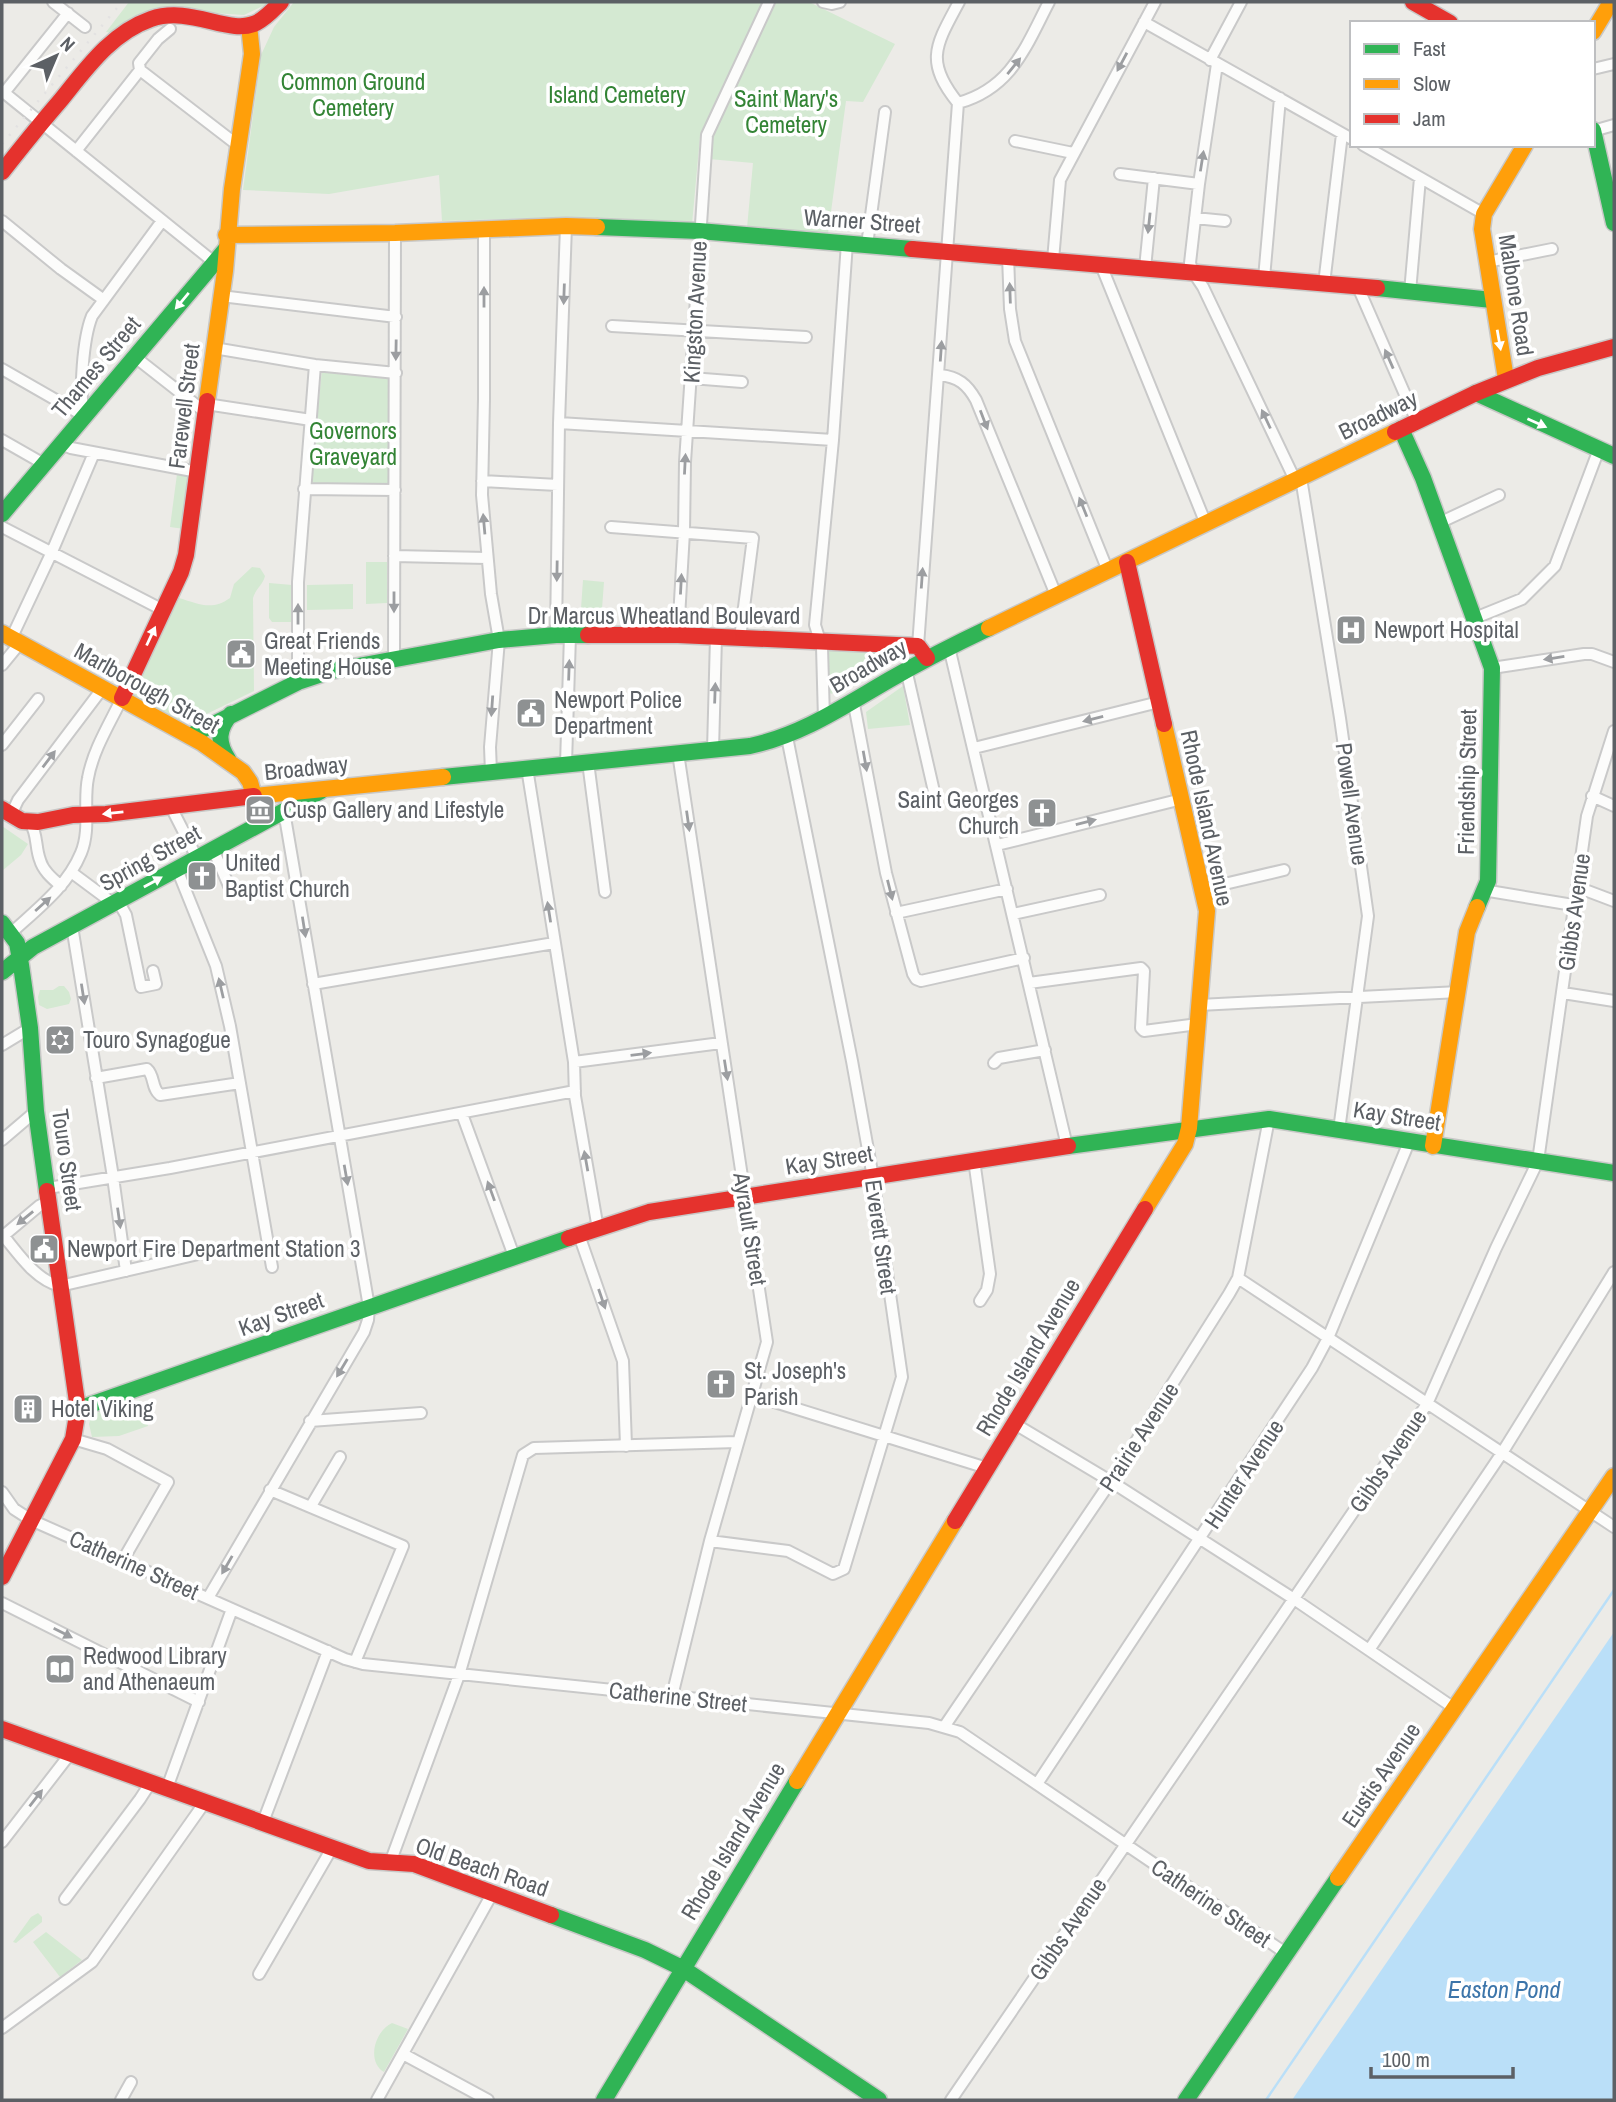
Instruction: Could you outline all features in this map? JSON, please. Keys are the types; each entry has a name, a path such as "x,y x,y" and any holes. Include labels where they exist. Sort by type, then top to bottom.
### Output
{"street":[{"path":"53,2 85,27"},
{"path":"2,172 103,51 120,35 139,23 180,13 231,27 248,25 271,13 281,2"},
{"name":"Kingston Avenue","path":"678,635 706,135 769,2"},
{"path":"823,2 838,3"},
{"path":"922,652 925,532 940,375 958,103 941,80 937,50 942,33 959,2"},
{"path":"958,103 990,88 1015,66 1049,2"},
{"path":"1053,260 1058,186 1154,2"},
{"path":"1193,272 1190,263 1213,62 1241,2"},
{"path":"1413,2 1446,21"},
{"path":"1595,29 1611,2"},
{"path":"68,13 3,92 219,267"},
{"path":"1144,22 1347,136 1324,284"},
{"name":"Farewell Street","path":"6,928 61,886 71,872 85,840 90,766 187,555 221,296 219,267 226,242 252,54 248,25"},
{"path":"170,29 158,39 139,63 140,70 240,147"},
{"path":"1595,69 1614,64"},
{"path":"76,151 140,70"},
{"path":"1264,278 1280,98"},
{"path":"867,245 885,112"},
{"path":"1595,130 1614,125"},
{"path":"1595,140 1614,223"},
{"path":"1015,141 1073,153"},
{"path":"1366,147 1484,214"},
{"name":"Malbone Road","path":"1506,379 1482,229 1484,214 1524,147"},
{"path":"1120,174 1199,184"},
{"path":"1145,268 1154,178"},
{"path":"1410,292 1420,178"},
{"path":"1195,218 1225,221"},
{"path":"2,221 104,300"},
{"path":"84,416 82,404 87,331 92,316 162,221"},
{"path":"566,226 558,485 566,759"},
{"name":"Warner Street","path":"226,242 566,226 699,231 948,250 1492,300"},
{"path":"484,230 482,481 487,558 499,640 490,747 491,772"},
{"path":"394,660 396,233"},
{"path":"824,719 822,647 815,625 834,440 847,243"},
{"path":"1487,262 1552,249"},
{"path":"1009,256 1010,309 1016,341 1108,571"},
{"path":"1101,265 1206,524"},
{"name":"Thames Street","path":"2,514 135,357 219,267"},
{"name":"Powell Avenue","path":"1193,272 1203,287 1298,479 1340,718 1368,916 1339,1130"},
{"path":"1358,287 1417,422"},
{"path":"221,296 396,317"},
{"path":"612,326 806,337"},
{"name":"Broadway","path":"30,822 527,768 566,759 588,762 750,746 786,737 824,719 906,669 922,652 949,647 1506,379 1614,347"},
{"path":"214,348 315,365 396,373"},
{"path":"135,357 206,408 311,420"},
{"path":"298,682 298,582 315,365"},
{"path":"2,369 84,416"},
{"path":"940,375 961,381 969,387 976,400 1056,595"},
{"path":"691,378 742,382"},
{"path":"1475,618 1522,599 1555,566 1607,453 1476,393"},
{"path":"559,423 834,440"},
{"name":"Friendship Street","path":"1401,429 1423,478 1492,668 1488,881 1467,932 1433,1146"},
{"path":"2,440 44,464"},
{"path":"61,444 94,453 198,472"},
{"path":"2,665 94,453"},
{"path":"482,481 558,485"},
{"path":"304,489 396,490"},
{"path":"1439,523 1499,495"},
{"path":"2,527 163,610"},
{"path":"611,527 753,538 740,638"},
{"path":"394,556 487,558"},
{"name":"Rhode Island Avenue","path":"604,2100 1185,1144 1189,1128 1207,911 1127,562"},
{"name":"Dr Marcus Wheatland Boulevard","path":"190,736 298,682 331,671 499,640 563,635 678,635 819,640 922,652"},
{"path":"713,750 716,637"},
{"name":"Marlborough Street","path":"11,639 190,736 231,762 246,775 254,796"},
{"path":"949,647 1067,1146"},
{"path":"1492,668 1584,653 1614,662"},
{"path":"906,669 935,796"},
{"path":"61,886 44,869 39,859 36,836 30,822 6,812 102,689"},
{"path":"2,744 38,699"},
{"path":"853,699 886,873 916,979 921,981 1024,958"},
{"path":"974,748 1159,702"},
{"path":"231,714 220,729 219,737 231,762"},
{"name":"Gibbs Avenue","path":"951,2100 1427,1404 1538,1161 1587,816 1614,731"},
{"name":"Everett Street","path":"710,1541 788,1551 833,1574 844,1569 902,1377 873,1176 786,737"},
{"name":"Ayrault Street","path":"672,1696 710,1541 767,1342 678,753"},
{"path":"588,762 604,892"},
{"path":"527,768 598,1229"},
{"name":"Spring Street","path":"2,972 31,948 323,790"},
{"path":"1592,796 1614,806"},
{"path":"996,845 1182,799"},
{"path":"171,807 197,858"},
{"path":"208,1598 364,1332 368,1320 369,1307 340,1136 286,823 281,812"},
{"path":"214,849 229,886"},
{"path":"177,869 216,966 240,1083 272,1267"},
{"path":"1203,889 1284,870"},
{"path":"71,872 116,902 126,915 141,987 156,984 153,971"},
{"path":"1577,887 1614,901"},
{"path":"896,913 1007,889"},
{"path":"1483,890 1573,905"},
{"path":"1013,914 1100,895"},
{"path":"72,926 126,1271"},
{"name":"Touro Street","path":"2,1577 73,1439 78,1409 36,1111 30,1028 20,958 17,943 6,928"},
{"path":"313,984 554,943"},
{"path":"1029,983 1141,968 1144,971 1141,1028 1144,1031 1198,1024"},
{"path":"1199,1005 1459,992"},
{"path":"1563,993 1614,1001"},
{"path":"2,1045 30,1028"},
{"path":"574,1062 722,1043"},
{"path":"995,1063 999,1058 1045,1050"},
{"path":"96,1078 147,1069 152,1073 155,1091 160,1096 240,1083"},
{"path":"207,1252 60,1286 49,1283 38,1275 2,1235 39,1206 48,1195 113,1177 575,1091"},
{"path":"2,1140 36,1111"},
{"path":"462,1114 514,1255"},
{"name":"Kay Street","path":"78,1409 514,1255 649,1212 974,1160 1269,1119 1614,1172"},
{"name":"Prairie Avenue","path":"944,1727 1111,1482 1238,1278 1269,1119"},
{"name":"Hunter Avenue","path":"1037,1784 1300,1387 1328,1338 1409,1142"},
{"path":"974,1160 990,1274 987,1290 981,1301"},
{"path":"579,1235 623,1361 626,1446"},
{"path":"1369,1650 1502,1453 1614,1272"},
{"path":"1238,1278 1614,1527"},
{"path":"752,1395 987,1468"},
{"path":"310,1421 421,1413"},
{"path":"1015,1424 1294,1599 1454,1708"},
{"path":"73,1439 107,1449 168,1482 123,1560"},
{"path":"390,1863 459,1675 523,1455 534,1448 737,1442"},
{"path":"311,1506 340,1457"},
{"name":"Eustis Avenue","path":"1186,2100 1614,1476"},
{"path":"270,1490 403,1546 355,1662"},
{"name":"Catherine Street","path":"2,1492 14,1509 31,1520 355,1662 944,1727 976,1742 1287,1954"},
{"path":"2,1603 199,1702"},
{"path":"167,1788 232,1609"},
{"path":"263,1822 328,1651"},
{"name":"Old Beach Road","path":"2,1729 377,1864 414,1864 645,1950 682,1968 879,2100"},
{"path":"2,1842 70,1754"},
{"path":"65,1899 150,1782"},
{"path":"2,2028 92,1962 205,1802"},
{"path":"259,1974 332,1848"},
{"path":"377,2100 492,1894"},
{"path":"403,2054 488,2100"},
{"path":"121,2100 131,2082"}],"green space":[{"path":"129,2 271,2 244,15 212,13 106,32"},
{"path":"294,2 764,2 700,137 692,224 532,218 442,221 439,175 329,194 243,190 261,55 274,27"},
{"name":"Saint Mary's Cemetery","path":"774,2 809,2 895,44 863,102 846,101 828,234 747,228 753,163 709,159 711,136"},
{"name":"Governors Graveyard","path":"322,370 392,379 392,486 310,484"},
{"path":"177,474 190,477 184,529 170,527"},
{"path":"366,562 387,562 387,603 366,604"},
{"path":"252,567 260,568 265,576 253,598 254,691 190,722 182,721 132,696 179,598 205,605 223,602 230,598 234,584"},
{"path":"583,580 604,582 601,622 580,623"},
{"path":"269,583 292,585 292,622 272,622 269,618"},
{"path":"353,584 353,609 307,610 307,585"},
{"path":"829,649 901,651 902,654 831,694"},
{"path":"903,686 910,725 868,729 866,712"},
{"path":"2,826 28,844 21,855 2,871"},
{"path":"64,986 69,992 69,1004 47,1009 39,1005 40,990 53,990"},
{"path":"140,1400 148,1426 119,1436 92,1437 89,1424 96,1413"},
{"path":"38,1913 42,1922 16,1943 13,1942 31,1917"},
{"path":"46,1932 82,1960 60,1977 33,1942"},
{"path":"392,2023 408,2029 384,2072 375,2061 375,2046 381,2032"}],"water":[{"name":"Easton Pond","path":"1614,1632 1614,2100 1292,2100"}],"waterway":[{"path":"1266,2100 1614,1590"}],"railway":[{"path":"2,144 122,2"}],"traffic: fast":[{"path":"1595,139 1614,223"},
{"path":"597,227 699,231 912,249"},
{"path":"2,514 226,249"},
{"path":"1377,288 1492,300"},
{"path":"1476,393 1614,456"},
{"path":"1401,429 1423,478 1492,668 1488,881 1477,907"},
{"path":"443,777 750,746 769,741 822,719 914,666 989,628"},
{"path":"190,736 298,682 331,671 499,640 588,635"},
{"path":"228,759 220,736 231,714"},
{"path":"2,972 33,947 321,791"},
{"path":"2,923 17,943 21,965 47,1191"},
{"path":"1068,1146 1269,1119 1614,1173"},
{"path":"78,1409 569,1238"},
{"path":"604,2100 797,1781"},
{"path":"1186,2100 1338,1878"},
{"path":"551,1915 645,1950 682,1968 879,2100"}],"traffic: slow":[{"path":"1595,29 1611,2"},
{"path":"207,401 225,271 232,189 252,54 249,25"},
{"path":"1506,379 1482,229 1484,214 1524,147"},
{"path":"226,235 597,227"},
{"path":"989,628 1395,432"},
{"path":"2,633 202,743 243,772 250,782 254,796 443,777"},
{"path":"1145,1209 1185,1144 1189,1128 1207,911 1164,724"},
{"path":"1433,1146 1467,932 1477,907"},
{"path":"1338,1878 1614,1476"},
{"path":"797,1781 955,1521"}],"traffic: jam":[{"path":"2,172 100,53 137,25 151,19 180,16 245,26 263,19 281,2"},
{"path":"1413,2 1446,21"},
{"path":"912,249 1377,288"},
{"path":"1395,432 1476,393 1538,368 1614,347"},
{"path":"122,698 181,572 186,555 207,401"},
{"path":"1127,562 1164,724"},
{"path":"588,635 678,635 918,646 927,658"},
{"path":"2,809 22,821 38,822 73,815 106,814 254,796"},
{"path":"569,1238 649,1212 1068,1146"},
{"path":"2,1577 73,1439 78,1409 47,1191"},
{"path":"955,1521 1145,1209"},
{"path":"2,1729 369,1861 414,1864 551,1915"}],"place":[{"name":"Newport Hospital","path":"1351,630"},
{"name":"Great Friends Meeting House","path":"241,654"},
{"name":"Newport Police Department","path":"531,713"},
{"name":"Cusp Gallery and Lifestyle","path":"260,810"},
{"name":"Saint Georges Church","path":"1042,813"},
{"name":"United Baptist Church","path":"202,876"},
{"name":"Touro Synagogue","path":"60,1040"},
{"name":"Newport Fire Department Station 3","path":"44,1249"},
{"name":"St. Joseph's Parish","path":"721,1384"},
{"name":"Hotel Viking","path":"28,1409"},
{"name":"Redwood Library and Athenaeum","path":"60,1669"}],"park label":[{"name":"Common Ground Cemetery","path":"353,95"},
{"name":"Island Cemetery","path":"617,95"}]}
